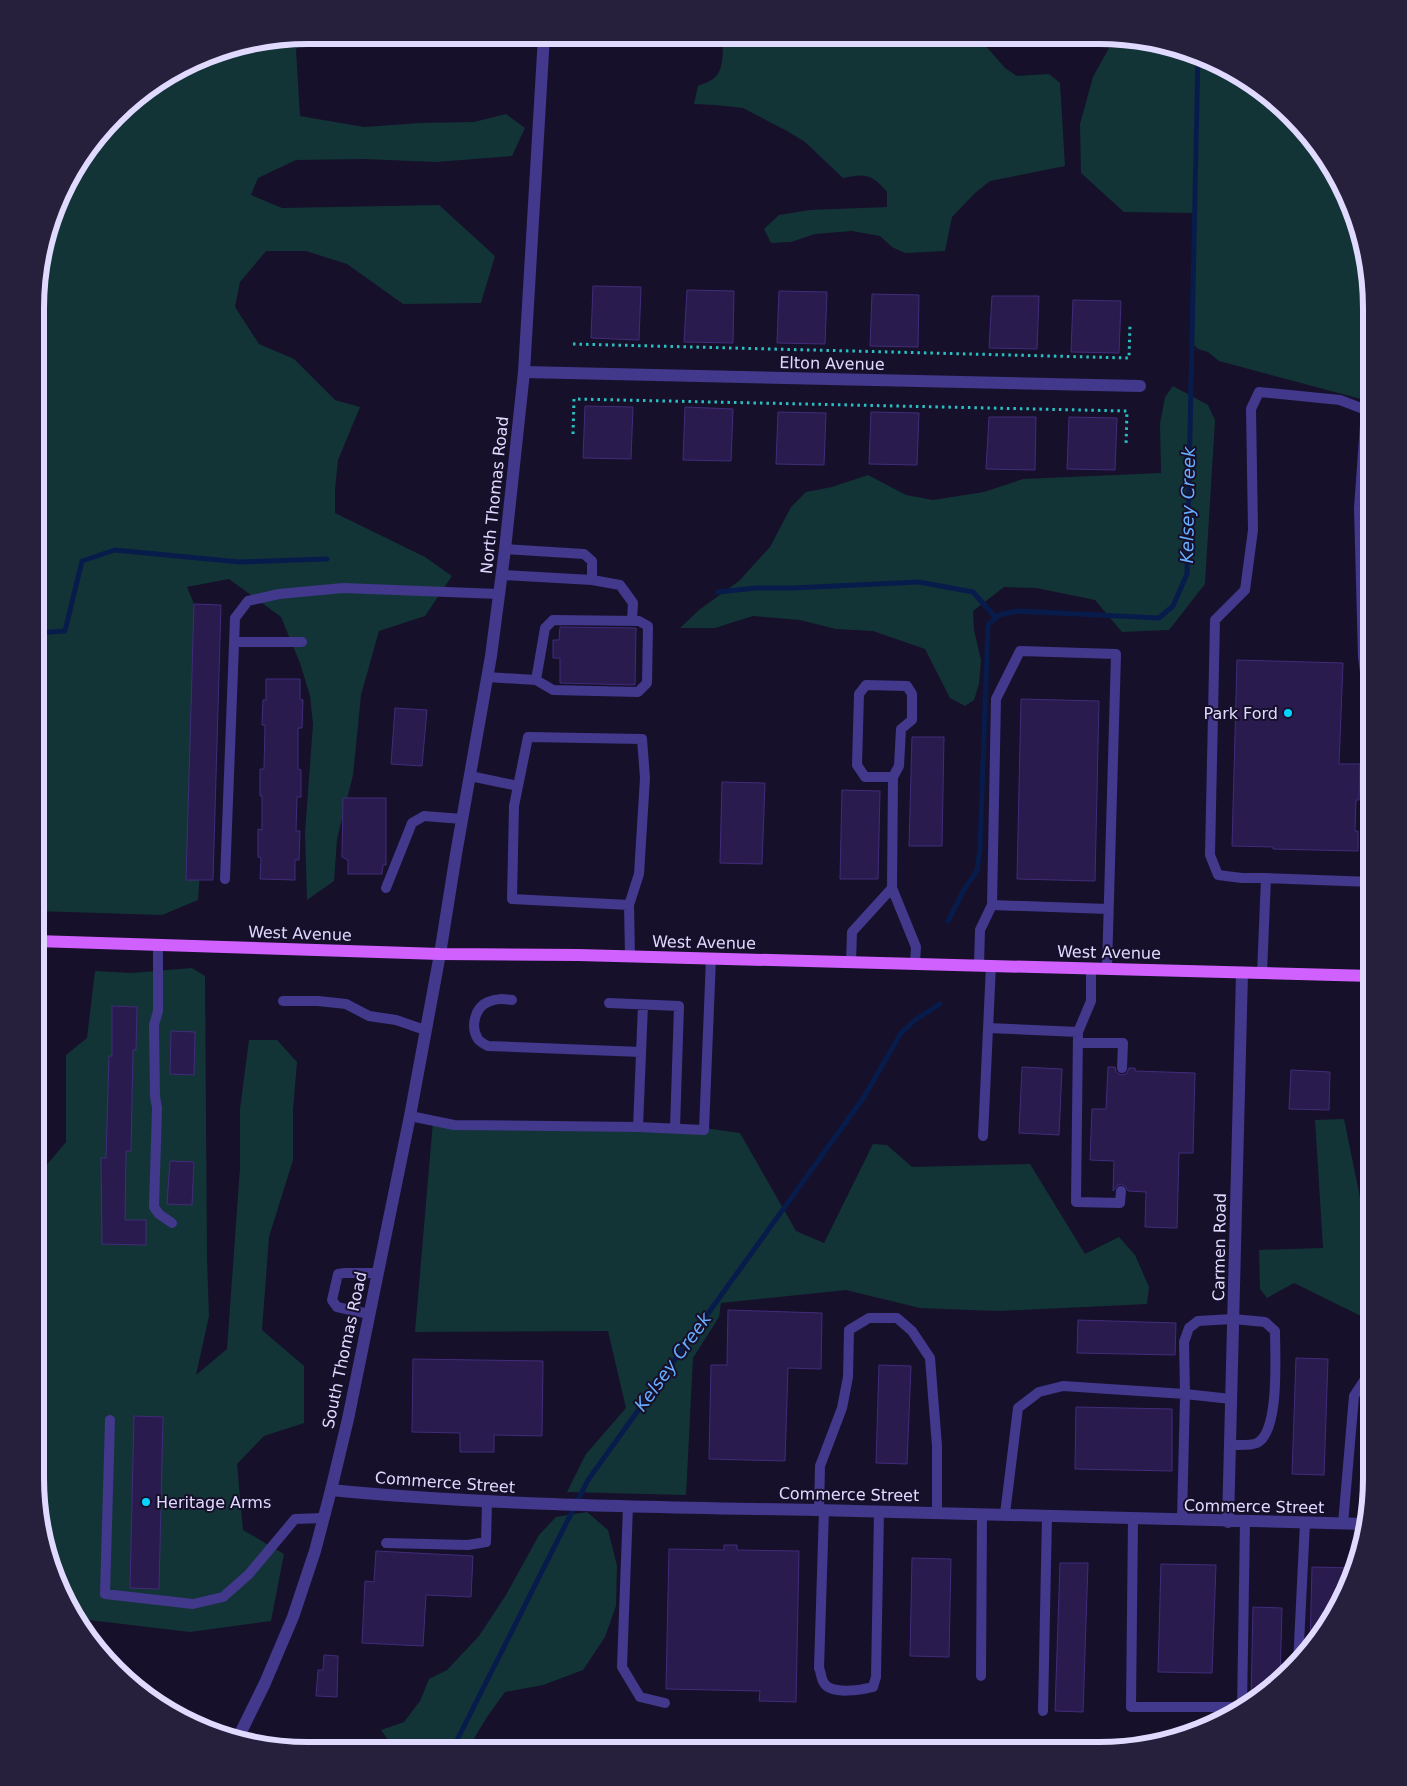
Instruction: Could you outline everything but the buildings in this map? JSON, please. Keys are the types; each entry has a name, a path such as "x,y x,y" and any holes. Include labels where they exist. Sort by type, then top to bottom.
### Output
{"main road":[{"name":"West Avenue","path":"44,941 440,954 506,953 1363,976"}],"street":[{"name":"North Thomas Road","path":"440,954 487,677 505,549 524,372 544,44"},
{"name":"Elton Avenue","path":"524,372 1140,386"},
{"name":"South Thomas Road","path":"240,1733 293,1617 324,1518 348,1419 410,1116 440,954"},
{"name":"Carmen Road","path":"1228,1522 1242,973"},
{"name":"Commerce Street","path":"331,1490 398,1497 555,1505 937,1512 1228,1522 1359,1524"}],"lane":[{"path":"1363,409 1340,400 1260,392 1251,409 1253,530 1245,590 1215,620 1210,855 1218,874 1242,878 1363,882"},
{"path":"1363,452 1359,508 1363,657"},
{"path":"505,549 584,554 592,561 592,580"},
{"path":"502,575 592,580 620,585 633,603 632,621"},
{"path":"225,879 235,618 248,601 279,594 343,588 499,594"},
{"path":"487,677 536,680 553,690 638,692 647,683 648,626 639,621 553,620 545,628 536,680"},
{"path":"234,642 302,642"},
{"path":"983,1136 988,1028 985,965 980,930 992,905 996,699 1020,651 1116,654 1106,968"},
{"path":"893,777 865,777 857,765 859,694 866,685 907,686 912,694 912,720 900,729 899,766 893,777 892,888 916,947 915,963"},
{"path":"629,905 512,899 514,806 528,737 642,738 645,778 639,874 629,905 630,956"},
{"path":"470,776 518,786"},
{"path":"386,888 412,823 424,816 462,819"},
{"path":"1262,973 1266,878"},
{"path":"851,962 852,932 892,888"},
{"path":"992,905 1108,909"},
{"path":"158,945 158,1011 154,1025 154,1096 157,1108 154,1207 172,1223"},
{"path":"410,1116 454,1125 638,1127 704,1130 711,958"},
{"path":"1091,968 1091,1001 1078,1037 1076,1202 1120,1203 1120,1191"},
{"path":"512,1000 498,999 487,1002 478,1009 475,1019 475,1033 479,1041 488,1046 641,1052"},
{"path":"283,1002 346,1004 369,1016 396,1020 425,1030"},
{"path":"609,1004 679,1006 675,1128"},
{"path":"638,1127 643,1005"},
{"path":"988,1028 1123,1043 1122,1068"},
{"path":"369,1314 337,1307 332,1300 338,1274 377,1273"},
{"path":"879,1511 876,1677 873,1687 862,1690 833,1690 824,1684 819,1668 820,1466 842,1408 848,1377 849,1330 868,1318 897,1318 912,1331 930,1358 937,1446 937,1512"},
{"path":"1182,1520 1185,1394 1184,1342 1189,1328 1198,1321 1233,1319 1265,1322 1275,1331 1274,1406 1267,1434 1257,1443 1230,1445"},
{"path":"1343,1524 1354,1396 1363,1383"},
{"path":"1004,1514 1018,1408 1039,1392 1063,1386 1231,1399"},
{"path":"110,1420 105,1594 193,1604 223,1597 250,1574 295,1519 324,1518"},
{"path":"386,1543 468,1545 486,1542 488,1502"},
{"path":"628,1506 622,1667 640,1697 665,1703"},
{"path":"981,1676 982,1514"},
{"path":"1043,1711 1047,1516"},
{"path":"1133,1518 1131,1707 1228,1709"},
{"path":"1242,1700 1245,1522"},
{"path":"1299,1651 1305,1523"}],"path":[{"path":"573,344 1129,358 1130,324"},
{"path":"573,434 574,399 1126,411 1126,445"}],"green space":[{"path":"301,44 296,49 300,116 364,127 474,122 506,114 525,128 512,156 436,162 364,159 296,160 258,178 251,195 282,208 439,205 495,256 481,303 403,304 347,264 306,251 266,251 240,282 235,307 259,344 294,359 335,400 360,407 338,460 335,513 425,557 452,576 425,616 379,631 361,695 353,775 337,839 334,881 307,900 305,833 313,724 310,696 300,663 281,617 229,579 187,587 194,604 203,651 201,857 198,900 162,915 44,911 44,290 46,273 58,223 79,176 98,147 134,109 161,88 207,64 256,49"},
{"path":"723,44 985,44 1005,68 1017,76 1049,74 1060,83 1065,166 990,181 975,193 952,217 945,251 905,253 892,247 880,236 852,231 815,234 791,242 771,243 764,229 779,215 810,210 887,207 887,192 873,178 868,176 843,178 805,142 743,108 694,104 698,86 713,79 720,70"},
{"path":"1111,44 1151,49 1184,58 1216,71 1246,88 1286,121 1309,147 1336,191 1349,223 1358,256 1363,290 1363,400 1219,361 1208,352 1198,349 1191,342 1194,213 1124,212 1081,173 1080,124 1093,77"},
{"path":"1173,386 1208,405 1215,420 1205,584 1169,630 1122,632 1095,600 1036,588 1004,587 973,611 974,630 981,660 979,684 974,700 965,706 950,698 925,649 873,631 836,629 800,620 753,616 715,628 680,628 699,610 739,581 770,547 791,507 806,492 832,487 868,475 906,495 933,500 984,492 1023,479 1161,473 1160,424 1165,397"},
{"path":"192,968 205,976 209,1316 196,1375 227,1349 240,1168 240,1109 249,1040 277,1040 297,1062 293,1110 293,1160 269,1237 262,1330 304,1366 304,1423 264,1436 237,1464 243,1530 284,1554 271,1621 190,1632 89,1620 89,1627 64,1579 49,1530 44,1496 44,1168 66,1142 66,1055 87,1038 95,971 132,973"},
{"path":"1344,1119 1363,1212 1363,1316 1294,1283 1267,1298 1260,1289 1259,1250 1323,1248 1315,1120"},
{"path":"433,1121 704,1128 740,1133 796,1231 824,1243 873,1144 887,1145 912,1167 1030,1164 1085,1254 1119,1237 1135,1255 1149,1287 1147,1304 998,1311 920,1308 846,1290 721,1303 719,1317 693,1358 686,1495 567,1492 586,1454 626,1408 608,1331 415,1332"},
{"path":"587,1512 608,1530 617,1566 616,1606 605,1637 583,1670 543,1685 505,1692 472,1742 389,1742 381,1730 404,1722 420,1701 429,1679 447,1670 479,1636 506,1595 539,1535 556,1517"}],"waterway":[{"name":"Kelsey Creek","path":"948,921 965,888 977,871 980,849 988,625 999,615 1018,611 1159,618 1173,606 1187,574 1198,63"},
{"path":"44,632 65,631 82,561 115,550 239,562 327,559"},
{"path":"718,592 756,588 919,582 973,592 996,618"},
{"name":"Kelsey Creek","path":"456,1742 588,1480 864,1097 901,1033 915,1020 940,1004"}],"place":[{"name":"Park Ford","path":"1288,713"},
{"name":"Heritage Arms","path":"146,1502"}]}
